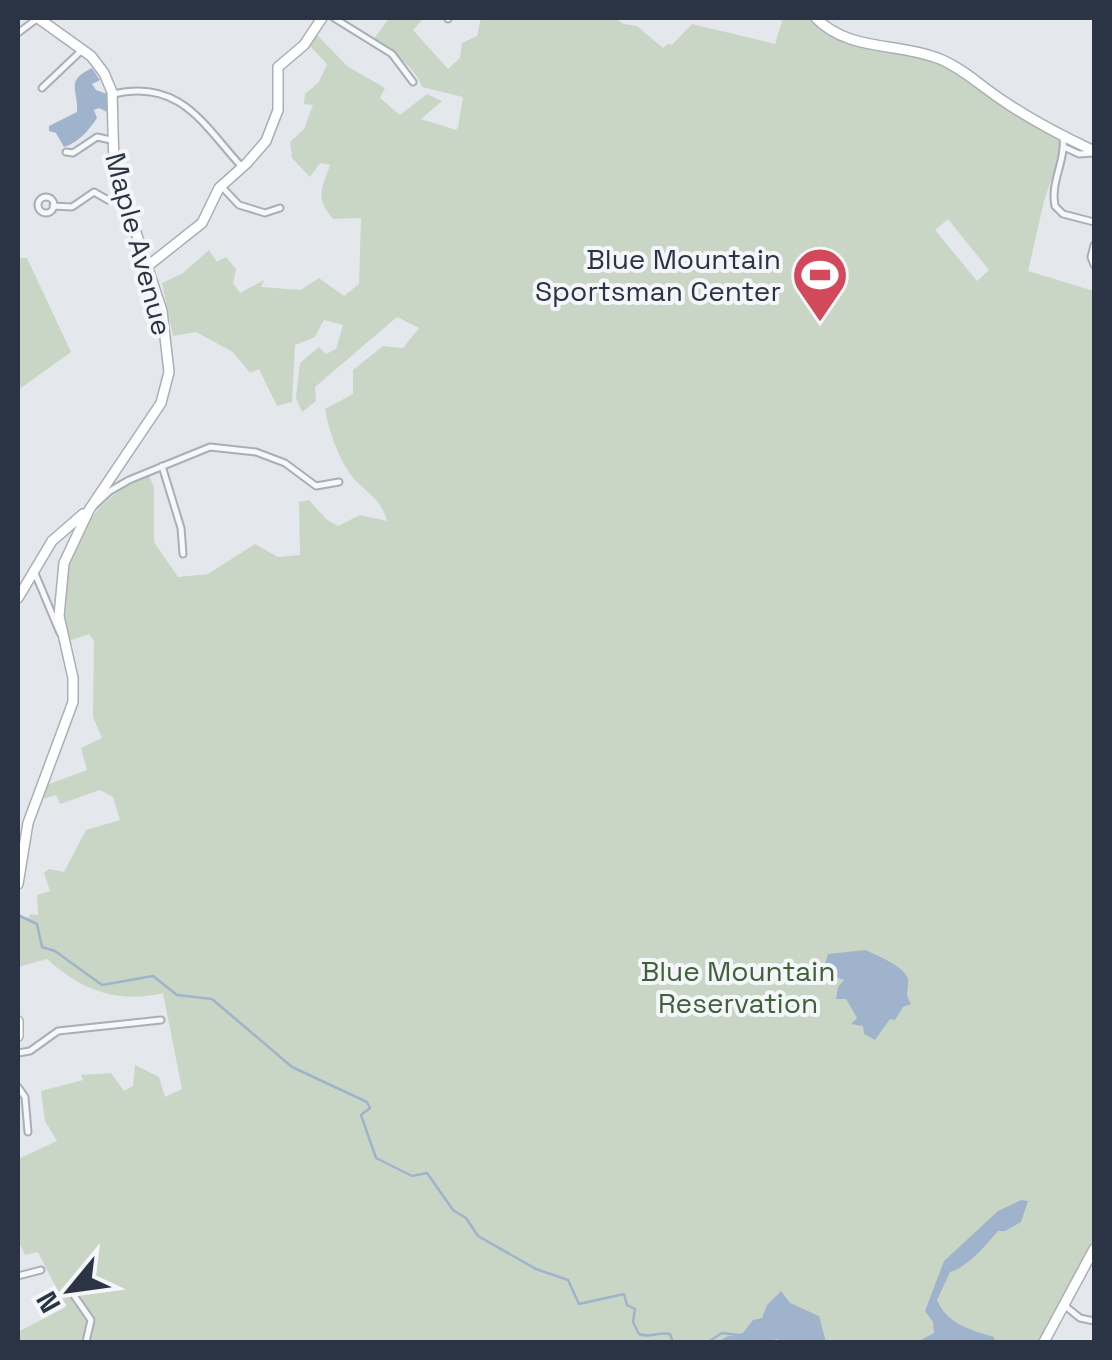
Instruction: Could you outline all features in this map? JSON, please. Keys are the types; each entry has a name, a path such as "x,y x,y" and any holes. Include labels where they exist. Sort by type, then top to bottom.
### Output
{"street":[{"path":"18,33 38,18 82,50 104,73 113,94 140,92 186,104 242,168"},
{"path":"148,265 202,224 221,186 266,141 276,117 278,67 304,45 322,18"},
{"path":"334,18 392,54 413,82"},
{"path":"816,18 842,37 916,51 950,63 1006,103 1094,152"},
{"path":"42,88 82,50"},
{"name":"Maple Avenue","path":"18,884 30,817 74,702 58,606 68,550 89,510 167,390 169,364 164,321 114,166 113,94"},
{"path":"1062,136 1066,148 1055,186 1055,206 1063,214 1094,222"},
{"path":"66,152 73,154 97,137 111,140"},
{"path":"1066,148 1080,154 1094,152"},
{"path":"221,186 239,206 266,212 280,208"},
{"path":"54,206 72,207 94,192 112,200 124,198"},
{"path":"1094,245 1094,265"},
{"path":"18,598 57,535 114,488 200,449 252,451 285,463 316,486 339,482"},
{"path":"162,466 181,528 183,554"},
{"path":"34,572 62,634"},
{"path":"18,1020 18,1036"},
{"path":"18,1052 30,1051 58,1031 161,1020"},
{"path":"18,1088 25,1098 28,1132"},
{"path":"1044,1342 1094,1249"},
{"path":"18,1276 41,1270"},
{"path":"74,1294 90,1320 86,1342"},
{"path":"1064,1305 1080,1318 1094,1320"}],"green space":[{"name":"Blue Mountain Reservation","path":"389,18 424,18 413,30 448,69 460,58 462,43 477,36 481,18 614,18 637,26 663,48 672,45 692,24 775,44 783,18 811,18 846,42 914,54 950,68 1059,140 1062,148 1044,201 1028,271 1094,291 1094,1242 1041,1342 18,1342 18,1332 66,1307 38,1252 25,1255 18,1240 18,1159 57,1141 45,1121 41,1091 83,1080 81,1075 111,1073 124,1091 133,1086 135,1065 159,1077 165,1097 182,1089 163,993 130,997 100,992 73,979 47,959 18,967 18,913 28,919 30,914 38,915 37,895 50,891 44,873 49,869 64,872 86,830 120,820 113,797 100,790 60,804 56,795 43,799 44,786 87,770 81,748 102,738 93,717 94,641 89,634 66,642 64,614 69,565 88,522 103,504 148,474 154,487 154,542 178,577 208,574 255,544 278,557 300,555 299,502 309,500 338,526 360,515 387,521 379,504 341,459 325,409 353,394 353,370 383,346 403,348 419,328 397,317 315,387 316,401 302,412 296,398 300,363 319,347 326,354 336,349 343,325 324,320 315,337 295,345 292,402 277,406 259,369 250,373 233,352 196,332 173,336 162,283 183,273 209,250 217,262 226,257 236,269 233,283 240,293 264,280 261,287 301,290 319,278 344,296 359,284 361,218 333,219 327,211 321,194 330,165 320,163 310,177 292,158 290,142 304,129 313,105 304,104 305,94 319,82 327,64 308,44 315,33 347,66 385,88 380,98 400,115 427,94 442,101 421,119 456,130 463,97 422,87 409,66 374,39","holes":["948,219 989,270 977,281 935,230"]},
{"path":"18,258 27,258 71,352 18,390"}],"water":[{"path":"92,68 100,80 92,84 107,94 107,112 94,110 97,118 91,127 64,147 49,126 77,112 75,82"},
{"path":"866,950 906,975 911,1004 903,1007 895,1020 890,1019 875,1040 864,1034 863,1026 851,1024 857,1018 846,999 836,999 844,980 838,978 835,982 822,974 828,954"},
{"path":"1021,1200 1028,1201 1021,1222 998,1231 970,1261 950,1272 937,1300 953,1320 994,1337 995,1342 917,1342 934,1333 933,1322 925,1311 944,1261 998,1211"},
{"path":"781,1291 790,1303 819,1316 826,1342 718,1342 743,1333 753,1320 762,1318 767,1305"}],"waterway":[{"path":"18,915 37,924 42,947 55,951 102,985 153,976 177,995 212,999 292,1067 367,1102 370,1108 361,1115 376,1158 412,1176 427,1173 453,1210 466,1218 478,1236 536,1269 568,1280 579,1304 624,1294 627,1305 635,1309 633,1322 639,1334 670,1334 673,1342"},
{"path":"708,1342 722,1333 738,1335"}],"place":[{"name":"Blue Mountain Sportsman Center","path":"820,324"}]}
